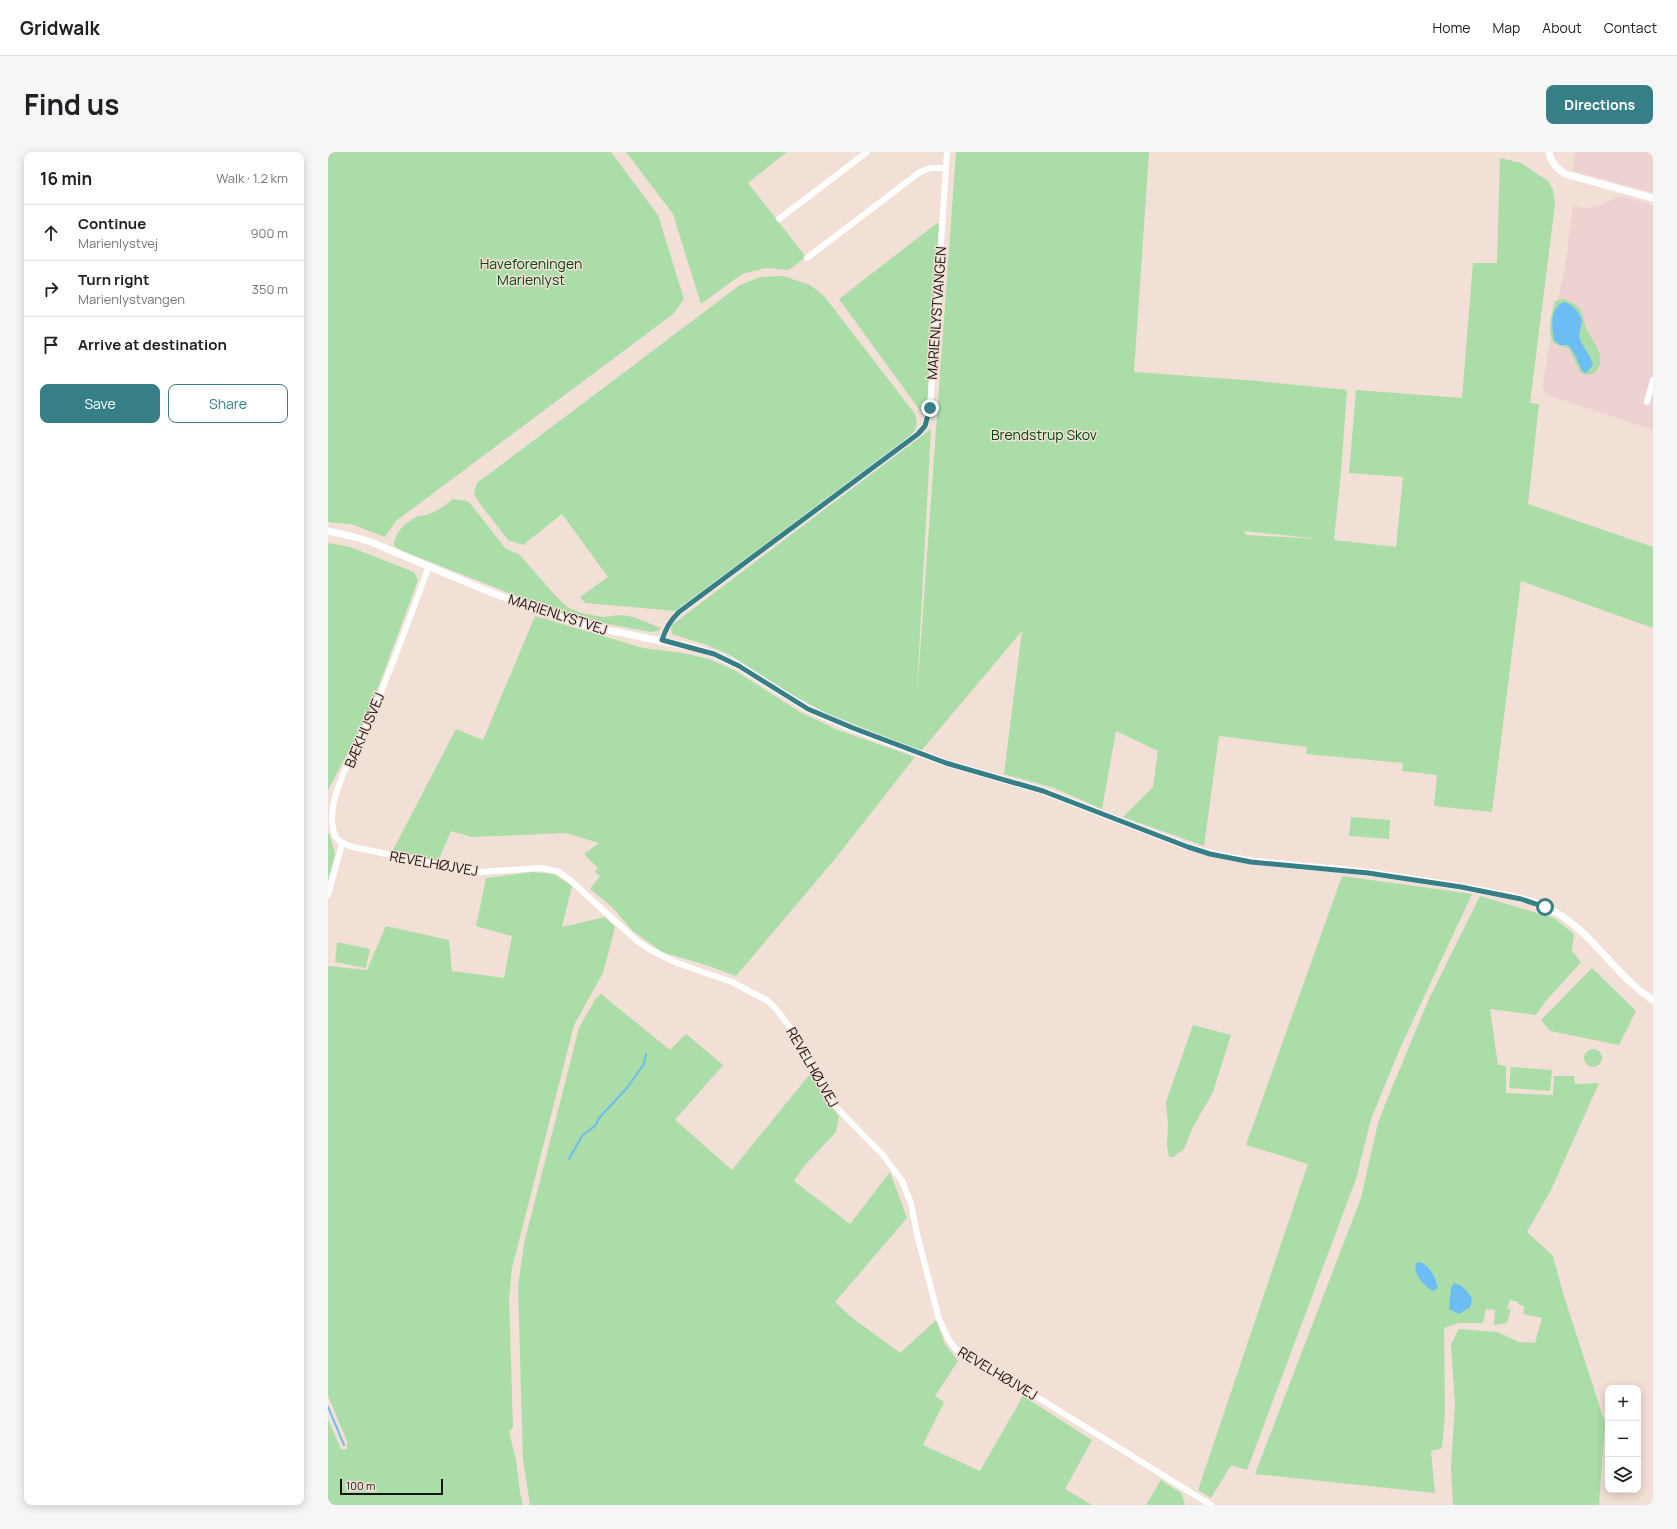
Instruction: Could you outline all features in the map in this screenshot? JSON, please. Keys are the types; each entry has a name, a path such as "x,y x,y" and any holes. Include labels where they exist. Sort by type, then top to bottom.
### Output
{"street":[{"path":"779,219 867,152"},
{"name":"MARIENLYSTVANGEN","path":"662,640 671,619 679,612 918,434 925,426 930,408 947,152"},
{"path":"1549,152 1554,166 1565,174 1653,198"},
{"path":"807,258 920,172 925,169 946,168"},
{"path":"1647,402 1653,380"},
{"name":"MARIENLYSTVEJ","path":"328,531 371,542 494,593 576,623 615,632 662,640 714,654 739,666 808,709 853,728 946,763 1043,791 1174,842 1210,854 1270,864 1375,874 1461,887 1536,903 1551,909 1573,925 1637,988 1653,1000"},
{"name":"BÆKHUSVEJ","path":"342,844 333,832 334,809 338,790 367,725 429,566"},
{"path":"328,895 342,844"},
{"name":"REVELHØJVEJ","path":"342,844 475,872 541,868 559,872 570,880 637,941 651,950 678,963 732,982 768,1001 777,1010 796,1035 832,1104 838,1112 883,1155 902,1181 908,1193 928,1282 939,1319 949,1340 956,1349 965,1356 1029,1392 1211,1505"}],"shaded area":[{"path":"1575,152 1653,152 1653,193 1572,171"},
{"path":"1619,196 1653,205 1653,430 1547,395 1542,387 1566,259 1573,205 1583,208 1596,207"}],"green space":[{"name":"Haveforeningen Marienlyst","path":"328,152 611,152 658,215 684,299 673,314 396,521 385,537 351,524 328,522"},
{"path":"626,152 787,152 748,183 806,257 789,270 766,268 742,274 701,304 673,214"},
{"name":"Brendstrup Skov","path":"956,152 1149,152 1134,372 1258,381 1347,390 1334,540 1396,547 1403,477 1349,473 1356,390 1462,398 1473,263 1497,263 1500,158 1521,163 1548,181 1553,190 1555,204 1530,403 1539,404 1528,504 1653,547 1653,628 1521,581 1492,812 1434,806 1437,775 1402,771 1403,763 1306,754 1307,747 1219,736 1204,846 1123,817 1153,787 1158,751 1116,731 1102,809 1054,788 1004,774 1022,631 921,751 824,712 791,694 730,655 707,645 672,634 671,626 931,429 916,709","holes":["1244,531 1321,539 1246,535"]},
{"path":"937,223 939,225 927,410 924,416 839,299"},
{"path":"783,276 810,285 824,296 915,414 917,424 916,428 902,442 677,611 585,603 580,597 608,577 562,514 523,545 508,540 474,494 477,483 740,285 760,277"},
{"path":"1563,299 1573,303 1581,310 1586,328 1598,348 1600,365 1593,374 1583,374 1580,372 1569,349 1554,343 1550,334 1550,323 1555,301"},
{"path":"453,499 470,503 505,548 520,555 567,607 581,613 603,617 621,615 633,617 661,628 658,631 651,632 591,621 554,611 403,551 394,546 396,536 399,531 410,520 435,512"},
{"path":"328,543 350,547 414,572 418,580 368,715 328,790"},
{"path":"535,616 643,648 683,653 709,659 734,670 800,712 838,730 915,757 835,859 736,976 706,965 662,952 633,931 611,906 590,889 600,876 595,872 598,868 584,854 599,843 566,833 472,837 451,831 438,861 393,850 456,729 483,740"},
{"path":"1351,817 1390,820 1389,839 1349,836"},
{"path":"328,833 335,854 328,880"},
{"path":"533,872 554,874 572,886 562,927 605,917 615,927 603,973 574,1025 512,1268 509,1299 513,1427 509,1432 516,1460 523,1505 328,1505 328,1419 341,1449 347,1449 347,1441 328,1396 328,966 367,970 386,926 449,940 452,971 504,978 512,936 476,926 486,878"},
{"path":"1342,876 1472,894 1401,1046 1371,1119 1356,1179 1247,1470 1231,1465 1211,1498 1198,1490 1308,1164 1246,1145"},
{"path":"1480,896 1554,918 1574,934 1572,951 1581,962 1545,1002 1536,1015 1490,1009 1498,1065 1506,1066 1506,1093 1553,1095 1554,1076 1574,1076 1575,1084 1599,1083 1551,1190 1527,1232 1553,1256 1563,1293 1605,1423 1599,1505 1453,1505 1451,1467 1455,1404 1451,1344 1459,1329 1497,1332 1519,1342 1535,1343 1542,1318 1523,1314 1524,1306 1518,1304 1518,1302 1510,1300 1507,1308 1511,1310 1507,1323 1494,1325 1495,1310 1486,1309 1483,1323 1459,1323 1444,1328 1445,1415 1442,1448 1431,1451 1435,1493 1255,1474 1361,1198 1378,1123 1429,999"},
{"path":"337,942 370,949 366,968 335,962"},
{"path":"1592,968 1636,1011 1619,1045 1550,1031 1541,1020"},
{"path":"601,994 670,1050 686,1034 723,1065 675,1120 732,1170 810,1074 825,1099 839,1116 836,1132 804,1166 794,1181 850,1224 890,1172 907,1218 835,1302 850,1316 900,1353 936,1320 945,1344 958,1361 935,1396 944,1402 923,1445 980,1471 1023,1396 1092,1440 1065,1489 1092,1505 530,1505 523,1459 518,1286 524,1244 579,1028 596,998"},
{"path":"1193,1025 1231,1035 1213,1092 1193,1127 1184,1149 1173,1157 1169,1157 1167,1146 1168,1124 1166,1102"},
{"path":"1593,1049 1599,1052 1602,1058 1599,1064 1593,1067 1587,1064 1584,1058 1587,1052"},
{"path":"1511,1067 1552,1070 1550,1091 1509,1088"},
{"path":"1161,1480 1182,1494 1185,1505 1146,1505"}],"water":[{"path":"1564,302 1570,304 1576,309 1582,319 1579,335 1580,340 1593,365 1586,373 1582,371 1575,355 1568,345 1560,345 1554,340 1552,324 1554,313 1556,308"},
{"path":"1421,1262 1428,1267 1434,1277 1438,1288 1433,1291 1422,1283 1417,1276 1415,1267 1416,1263"},
{"path":"1454,1283 1462,1287 1472,1298 1470,1307 1459,1314 1449,1309 1451,1288"}],"waterway":[{"path":"569,1159 582,1136 596,1125 599,1118 627,1088 644,1064 646,1054"},
{"path":"328,1407 344,1445"}],"route":[{"path":"930,408 925,426 918,434 704,595 679,612 671,619 662,640 714,654 739,666 808,709 913,752 1043,791 1147,832 1210,854 1270,864 1337,869 1461,887 1521,899 1545,907"}]}
